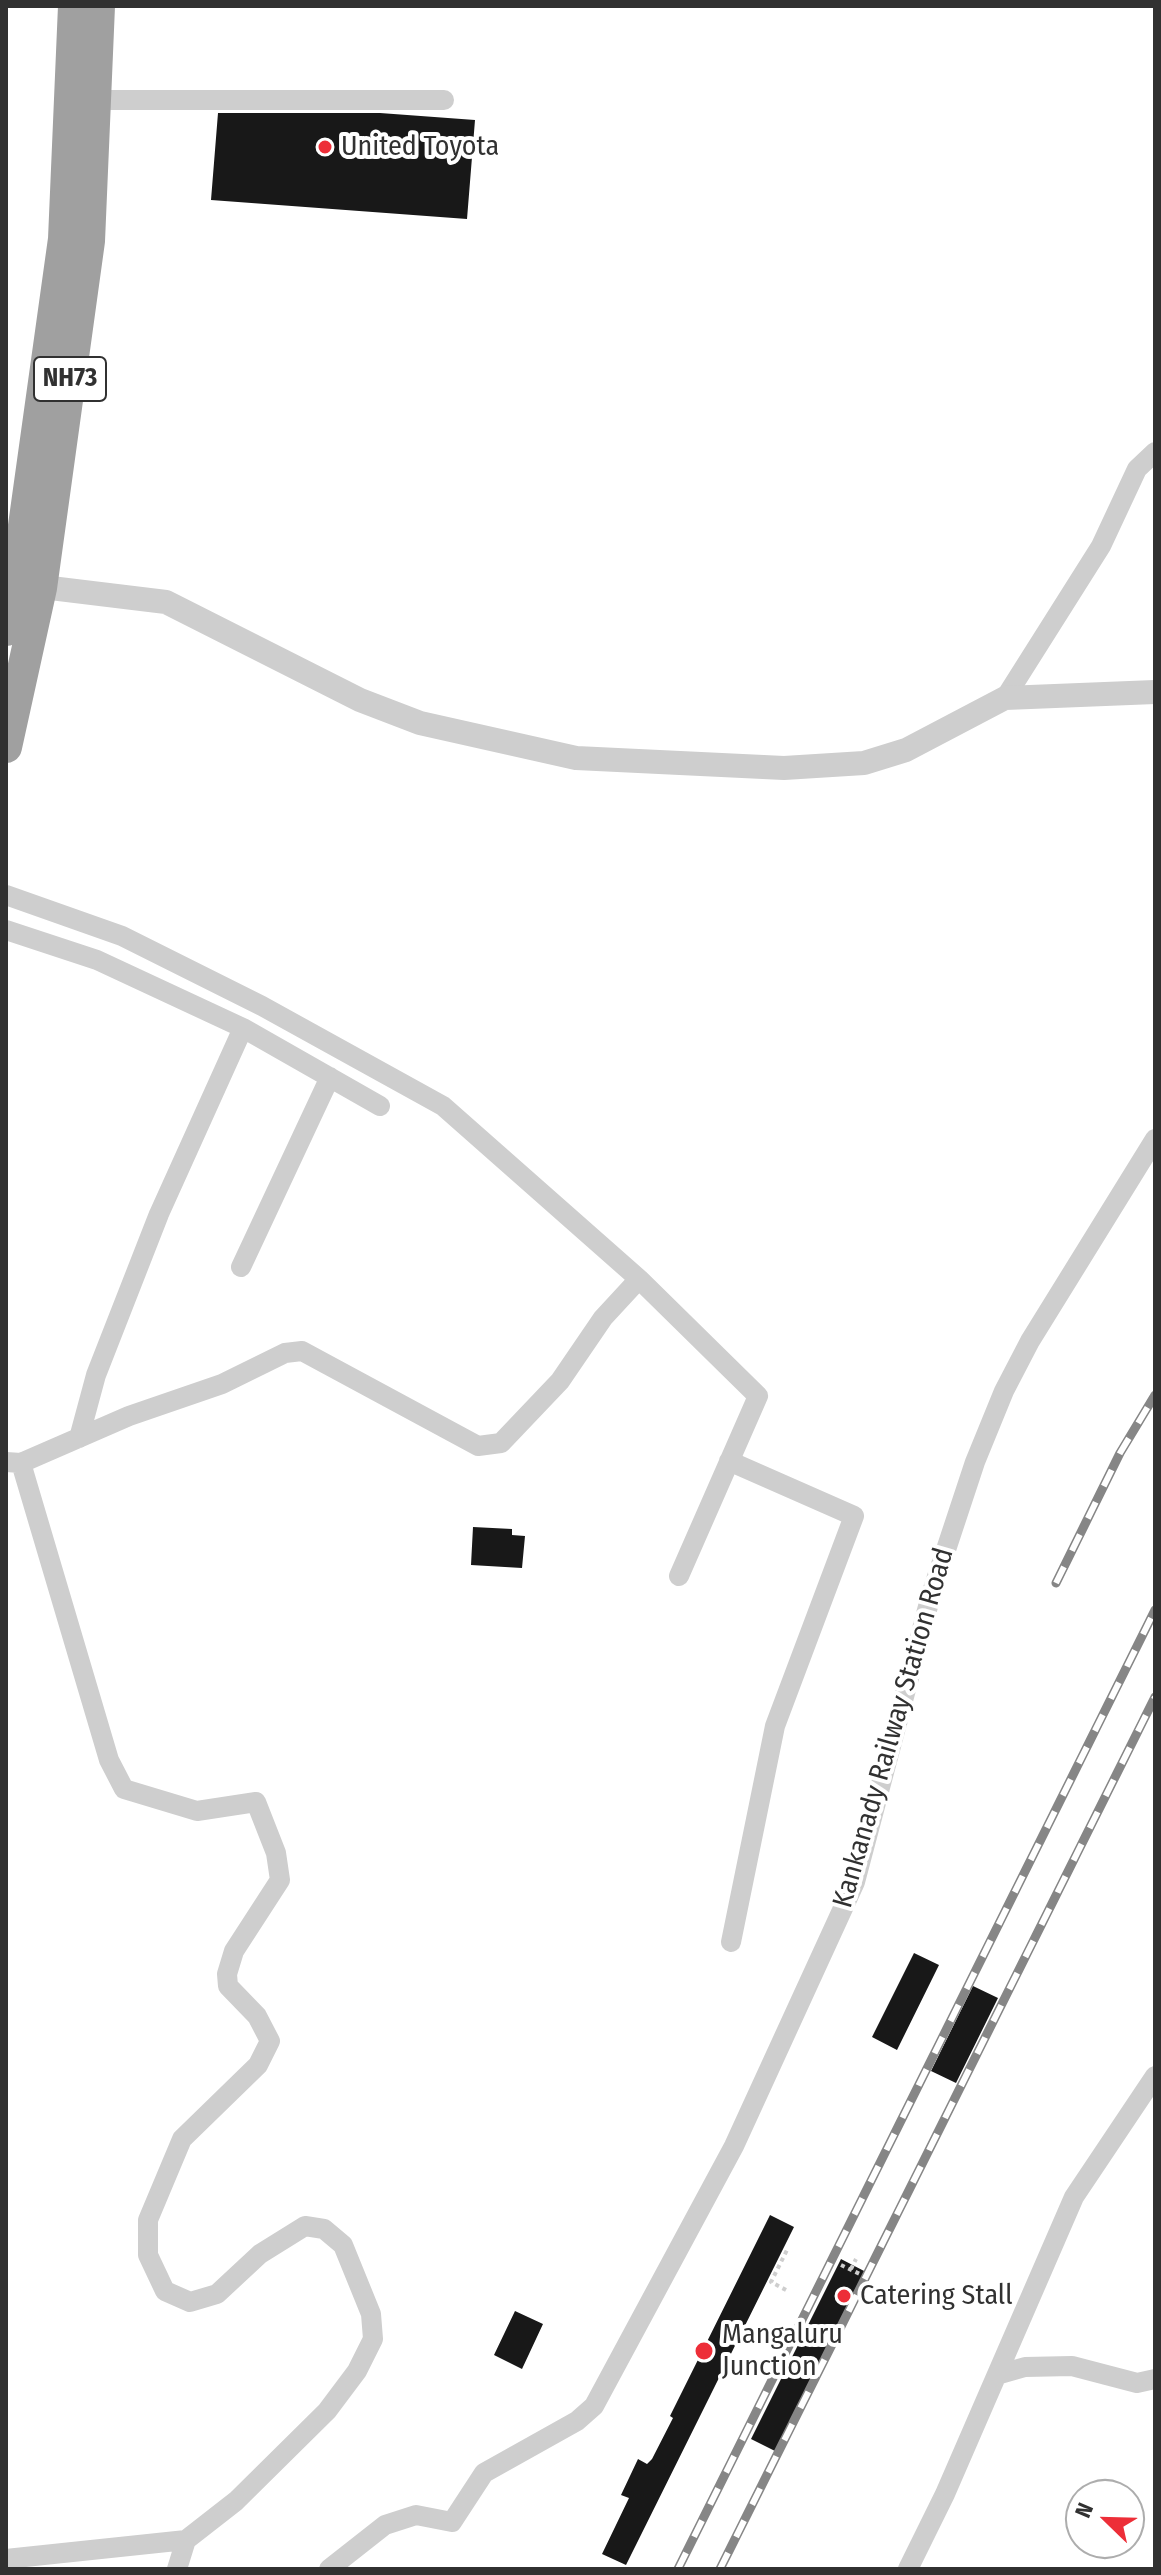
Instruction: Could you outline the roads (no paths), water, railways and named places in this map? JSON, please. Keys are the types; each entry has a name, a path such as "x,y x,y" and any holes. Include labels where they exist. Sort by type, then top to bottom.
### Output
{"highway":[{"name":"NH73","path":"6,747 21,585 64,239 74,6"},
{"name":"NH73","path":"6,630 21,585 89,241 99,6"}],"street":[{"path":"97,100 444,100"},
{"path":"1005,698 1101,546 1137,469 1155,452"},
{"path":"21,585 81,589 166,602 360,700 420,723 576,758 784,768 864,763 906,750 1005,698 1155,692"},
{"path":"6,895 122,936 262,1006 443,1106 639,1279 758,1396 679,1576"},
{"path":"6,930 97,960 243,1028 380,1106"},
{"path":"79,1438 96,1375 159,1214 243,1028"},
{"path":"241,1267 330,1077"},
{"name":"Kankanady Railway Station Road","path":"329,2569 385,2525 416,2515 452,2522 484,2473 577,2421 594,2406 734,2146 855,1882 931,1595 975,1462 1004,1391 1030,1341 1155,1139"},
{"path":"6,2559 186,2540 236,2501 327,2411 357,2371 373,2339 371,2314 343,2245 324,2229 305,2226 260,2254 217,2294 190,2302 165,2291 148,2255 148,2220 182,2139 258,2065 270,2041 257,2016 228,1986 227,1974 234,1951 280,1880 276,1853 256,1802 235,1808 197,1811 124,1789 109,1760 14,1462 129,1416 222,1384 285,1353 302,1351 478,1446 501,1443 560,1381 603,1318 639,1279"},
{"path":"729,1461 854,1516 775,1726 731,1942"},
{"path":"908,2569 1074,2197 1155,2076"},
{"path":"997,2375 1025,2367 1072,2366 1137,2383 1155,2379"},
{"path":"177,2569 186,2540"}],"railway":[{"path":"1056,1583 1120,1453 1155,1395"},
{"path":"678,2569 1155,1610"},
{"path":"720,2569 1155,1697"}],"place":[{"name":"United Toyota","path":"325,147"},
{"name":"Catering Stall","path":"844,2296"},
{"name":"Mangaluru Junction","path":"704,2351"}]}
